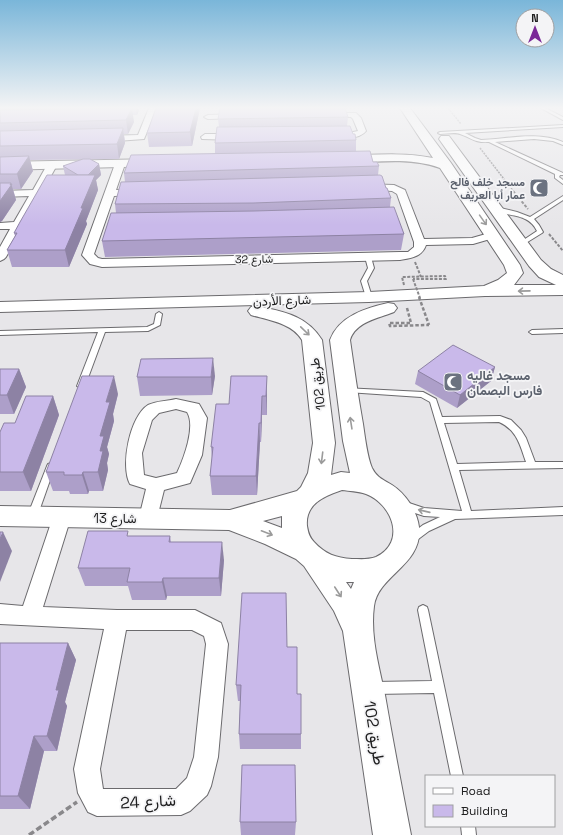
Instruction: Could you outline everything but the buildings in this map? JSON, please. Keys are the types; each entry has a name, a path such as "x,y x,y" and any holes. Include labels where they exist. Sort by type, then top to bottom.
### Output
{"street":[{"path":"433,147 493,235 512,265 515,273 503,286 485,291"},
{"path":"450,147 535,263 545,272 563,282"},
{"path":"421,158 436,151"},
{"path":"334,160 421,158 435,161 446,166"},
{"path":"0,166 171,163"},
{"name":"شارع 32","path":"120,164 88,255 94,261 102,263 368,257 412,254"},
{"path":"0,257 52,165"},
{"path":"354,187 394,188 401,192 406,218 420,242 420,247 412,254"},
{"path":"111,193 150,192"},
{"path":"0,194 36,193"},
{"path":"0,226 18,225"},
{"path":"98,225 114,225"},
{"path":"420,242 473,241 493,235"},
{"path":"512,265 522,270 529,270 534,269 537,266 535,263"},
{"name":"شارع الأردن","path":"0,307 369,297 485,291 563,290"},
{"name":"شارع الأردن","path":"0,318 257,311 402,313 563,301"},
{"name":"طريق 102","path":"257,311 299,325 310,334 312,340 324,443 320,473 295,510 293,523 295,537 344,602 358,631"},
{"path":"402,313 352,323 341,333 340,340 346,390 361,471 372,486 386,493 397,503 404,513 407,525 407,537 402,549"},
{"path":"176,404 193,408 199,418 194,455 184,478 156,485 136,479 134,453 145,418 154,409 176,404"},
{"name":"شارع 13","path":"0,516 230,520 272,509 326,484 341,481 357,482 372,486"},
{"path":"148,518 156,485"},
{"path":"30,615 62,518"},
{"name":"شارع 13","path":"230,520 274,536 332,568 351,572 370,571 387,564 402,549"},
{"name":"طريق 102","path":"392,835 358,631 360,602 367,584 402,549"},
{"name":"شارع 24","path":"0,614 117,620 196,620 213,630 217,644 206,757 198,786 181,802 97,803 91,793"},
{"path":"91,793 86,769 117,620"}],"lane":[{"path":"503,147 560,173 557,177 563,183"},
{"path":"533,218 563,198"},
{"path":"496,209 533,218 540,232 521,244"},
{"path":"368,257 371,268 364,280 369,297"},
{"path":"0,333 151,328 157,325 159,314"},
{"path":"77,397 102,330"},
{"path":"532,332 563,331"},
{"path":"346,390 423,395 433,402 468,515"},
{"path":"439,420 500,420 510,423 517,428 532,466"},
{"path":"32,517 55,457"},
{"path":"453,467 563,465"},
{"path":"397,503 424,512 452,515 563,511"},
{"path":"402,549 426,528 452,515"},
{"path":"423,610 457,775"},
{"path":"368,688 439,687"}],"path":[{"path":"479,147 533,218 563,251"},
{"path":"402,313 390,323 390,326 428,325 413,279 446,279 445,276 421,277 412,254"},
{"path":"29,835 91,793"}],"place":[{"name":"مسجد خلف فالح عمار أبا العريف","path":"539,188"},
{"name":"مسجد غاليه فارس البصمان","path":"453,382"}]}
